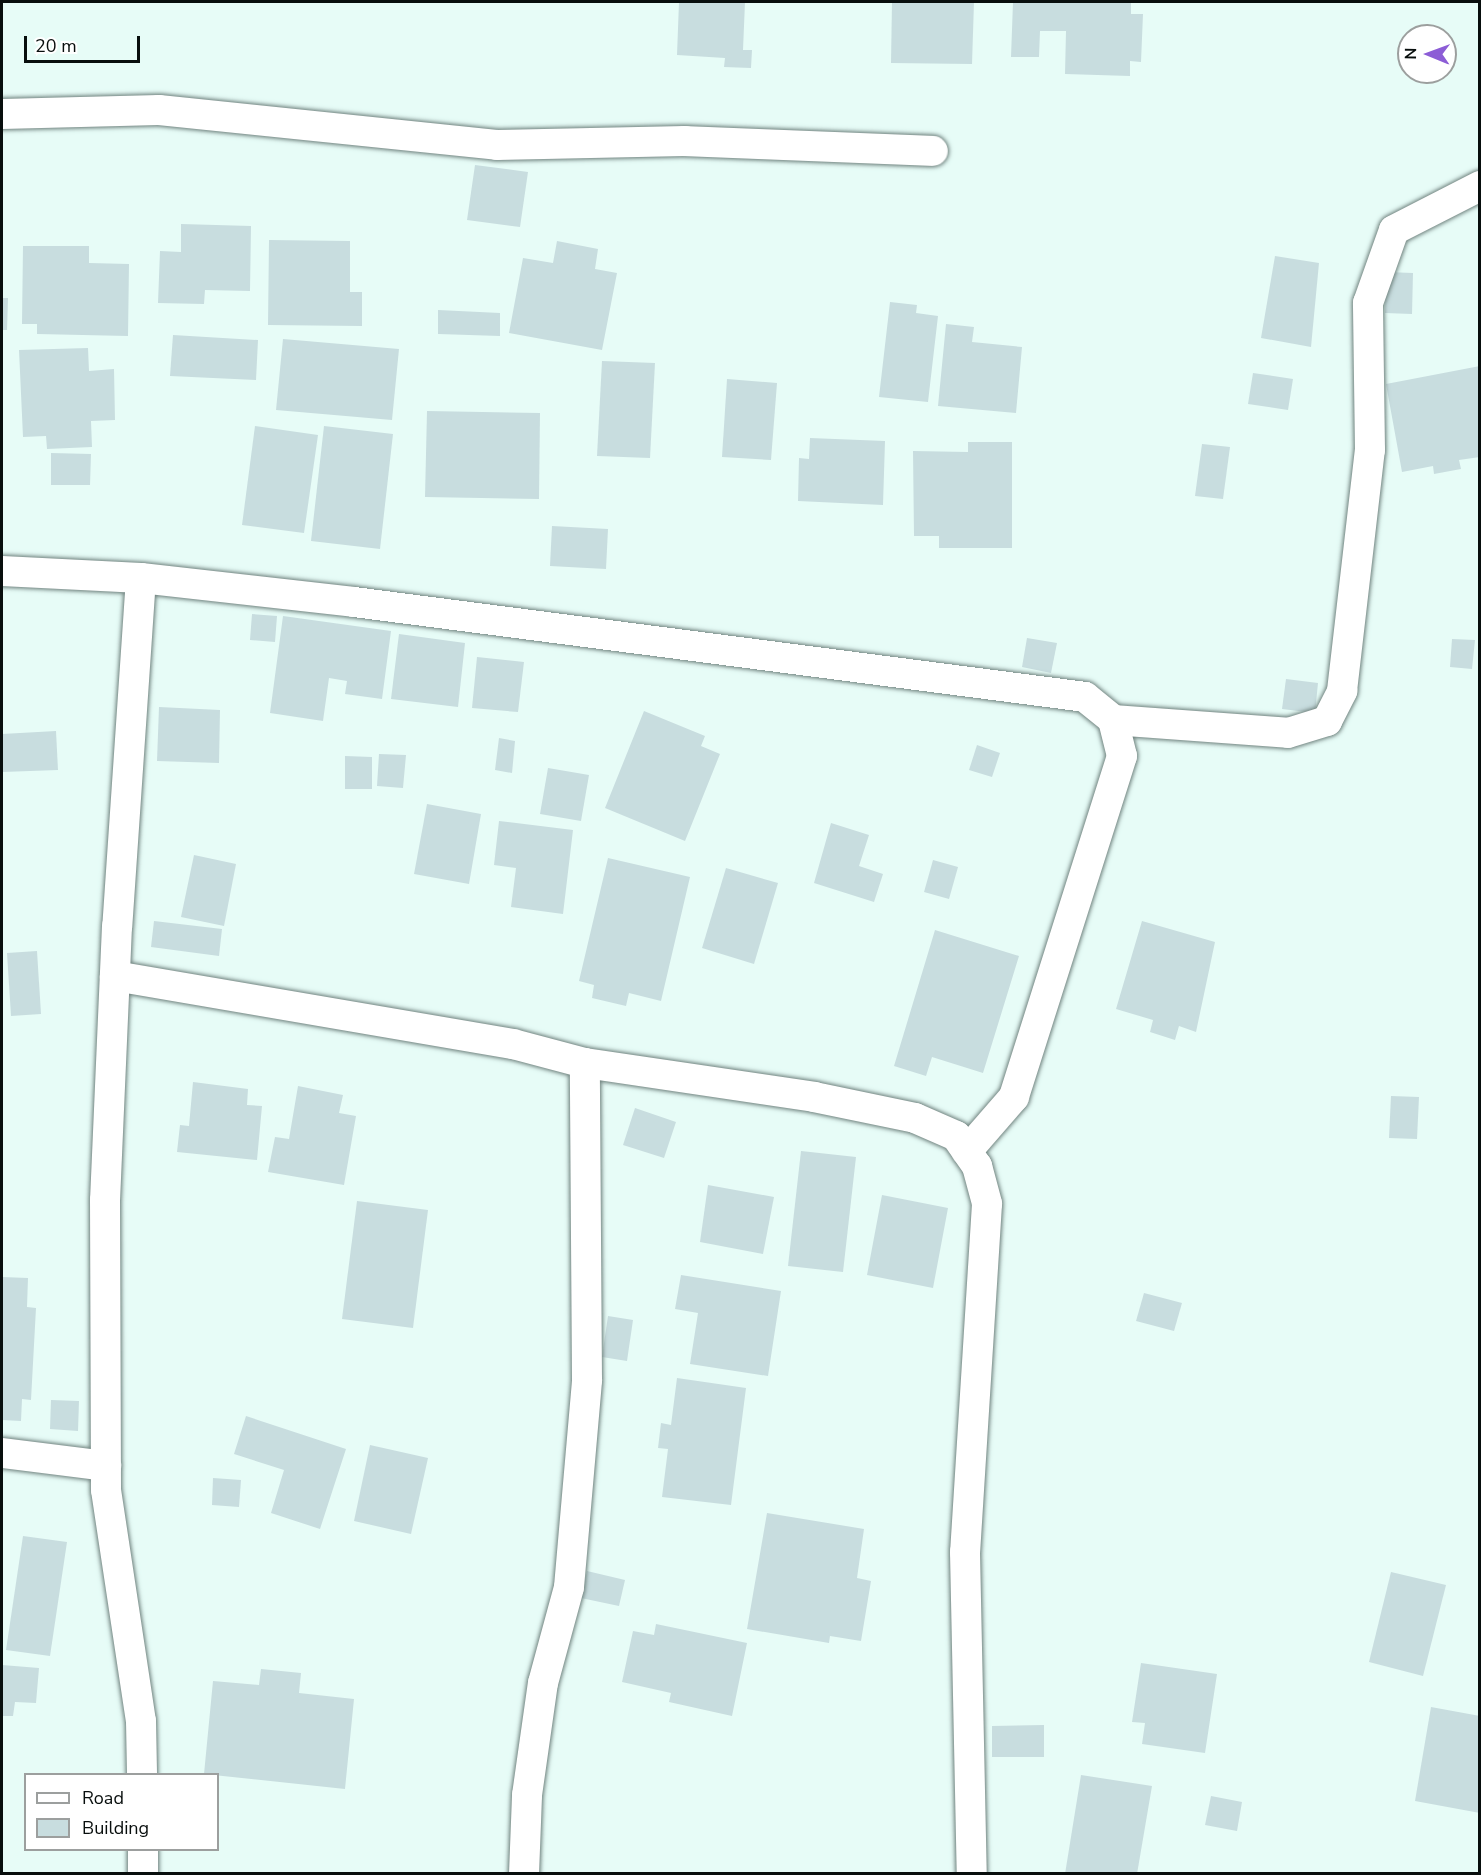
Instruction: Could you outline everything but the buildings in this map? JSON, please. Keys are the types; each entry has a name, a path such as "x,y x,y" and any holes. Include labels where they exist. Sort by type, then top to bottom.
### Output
{"street":[{"path":"2,114 159,110 497,145 686,141 933,151"},
{"path":"2,570 141,578 354,602 1085,697 1113,720 1288,733 1327,721 1342,691 1370,450 1368,303 1394,230 1479,186"},
{"path":"141,578 114,976 105,1200 105,1490 141,1721 142,1773"},
{"path":"967,1151 1014,1097 1122,756 1113,720"},
{"path":"114,976 513,1044 585,1063 814,1096 915,1118 956,1136 977,1166 987,1204 965,1552 972,1874"},
{"path":"524,1874 527,1795 543,1683 569,1587 587,1380 585,1063"},
{"path":"2,1453 106,1466"},
{"path":"143,1851 143,1874"}]}
